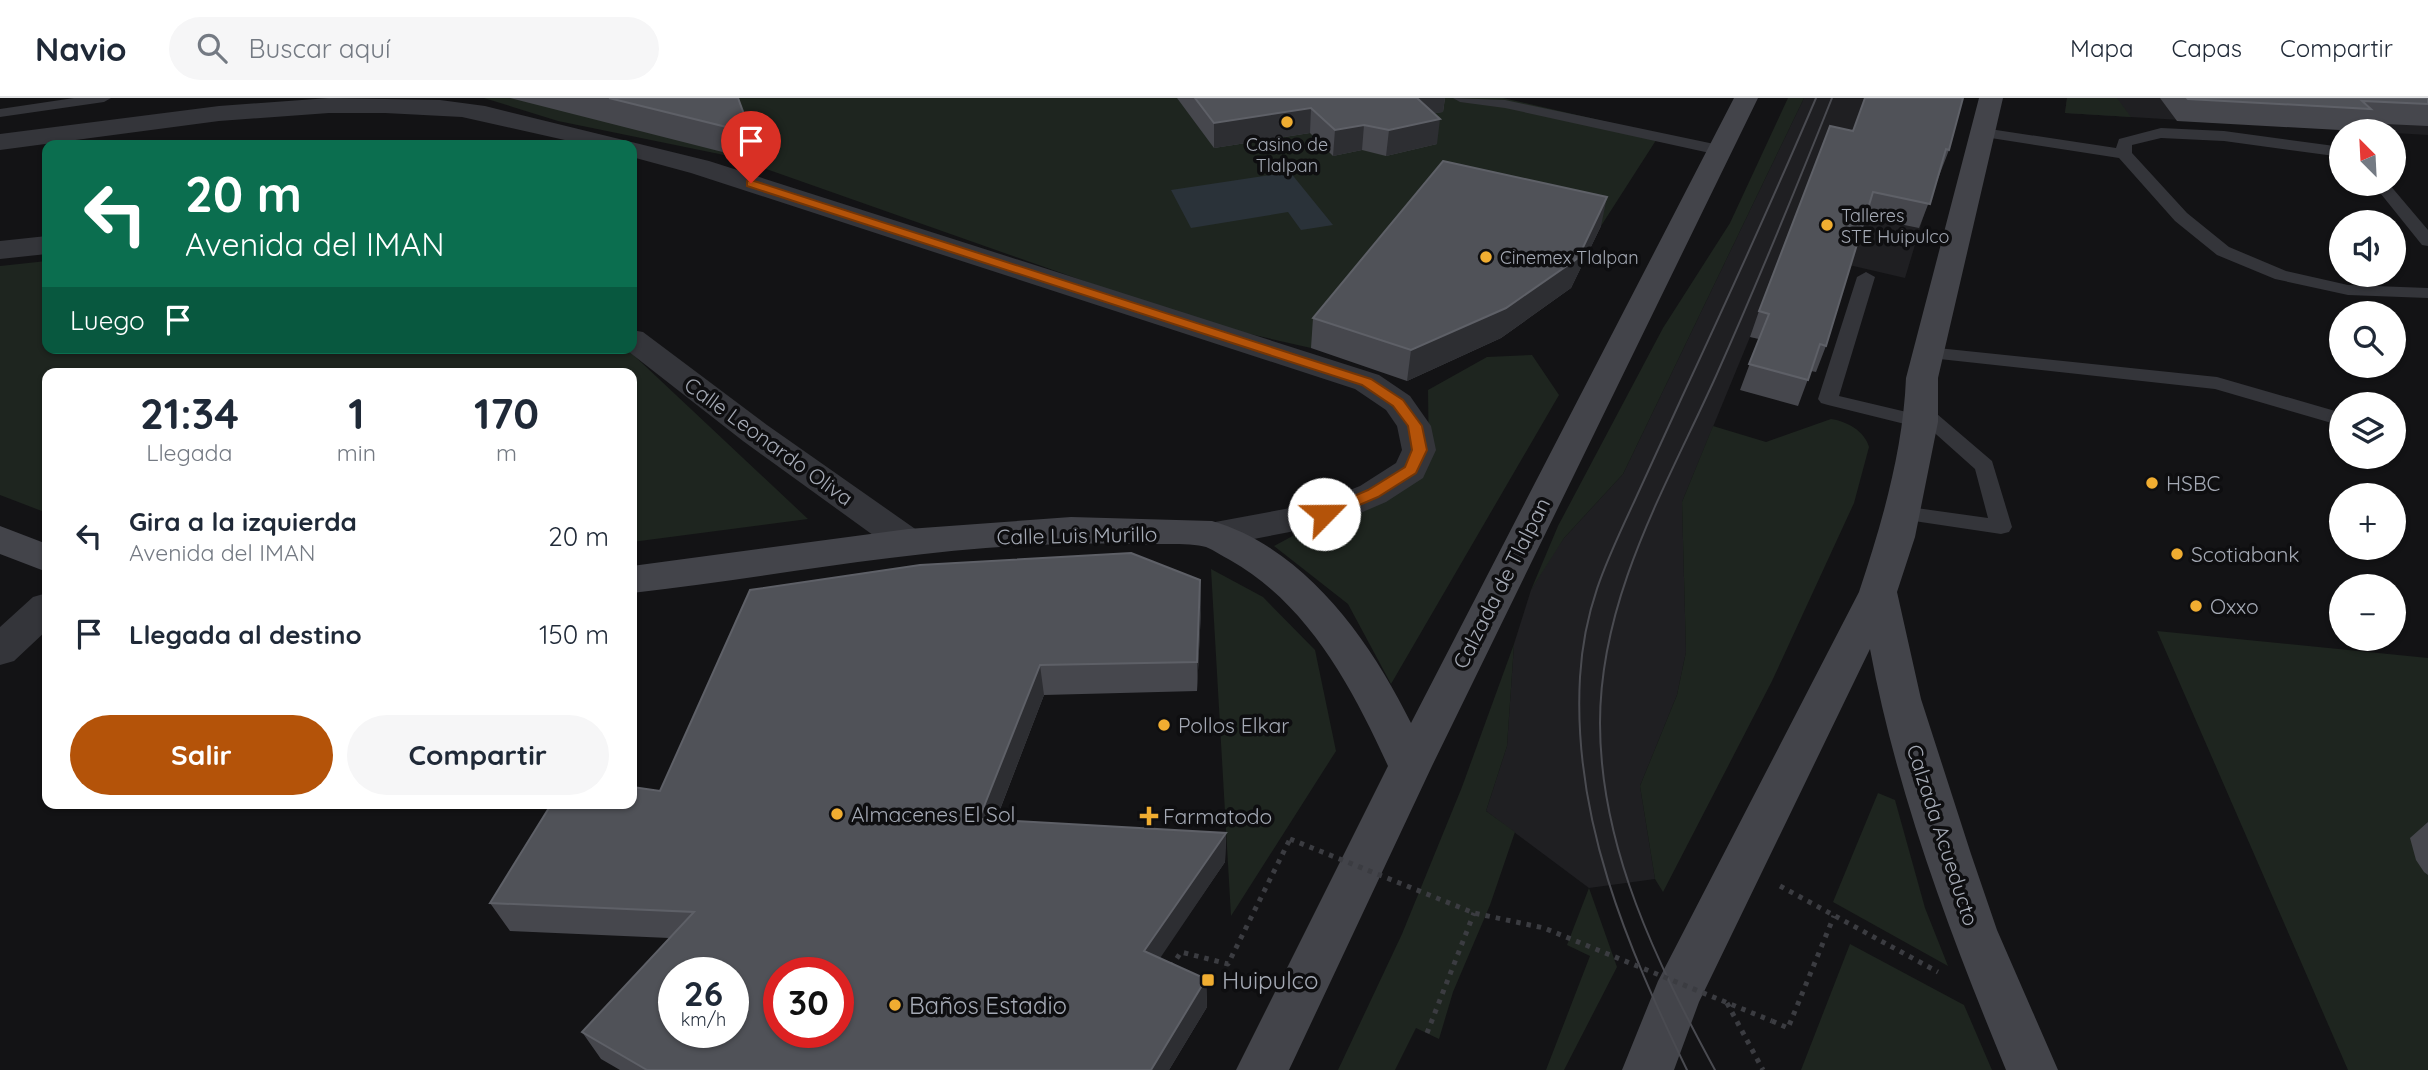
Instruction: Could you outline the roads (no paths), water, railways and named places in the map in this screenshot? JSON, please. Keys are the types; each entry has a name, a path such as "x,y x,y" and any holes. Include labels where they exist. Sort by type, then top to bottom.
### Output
{"main road":[{"name":"Calzada de Tlalpan","path":"1262,1070 1409,766 1746,98"},
{"path":"1648,1070 1676,997 1878,592 1902,513 1922,417 1922,378 1927,352 1961,227 1987,115"},
{"name":"Calle Luis Murillo","path":"637,579 908,542 1071,530 1212,534 1267,564 1308,599 1346,650 1381,705 1409,766"},
{"path":"0,539 42,557"},
{"name":"Calzada Acueducto","path":"1878,592 1900,699 1948,854 1973,930 2032,1070"}],"street":[{"path":"0,142 243,109 336,104 439,107 503,116 597,140"},
{"path":"637,150 700,167 1367,382 1398,403 1415,426 1419,450 1411,470 1373,494 1324,514 1212,534"},
{"path":"0,250 42,246"},
{"name":"Calle Leonardo Oliva","path":"637,343 755,433 908,542"},
{"path":"0,650 42,612"}],"lane":[{"path":"0,113 104,98"},
{"path":"415,98 439,107"},
{"path":"1460,98 1505,104 1718,149"},
{"path":"1987,115 2124,155 2181,217 2223,251 2281,275 2348,290 2428,293"},
{"path":"2124,155 2124,142 2161,133 2224,136 2329,148"},
{"path":"2391,196 2428,241"},
{"path":"1866,277 1828,399 1922,417 1984,466 2001,527 1902,513"},
{"path":"1927,352 2217,383 2329,416"}],"tram line":[{"path":"1687,1070 1625,928 1595,831 1585,780 1580,729 1582,652 1591,608 1614,546 1816,98"},
{"path":"1715,1070 1653,946 1621,860 1603,769 1600,723 1603,676 1611,631 1639,544 1746,307 1832,98"}],"place":[{"name":"Casino de Tlalpan","path":"1287,122"},
{"name":"Talleres STE Huipulco","path":"1827,225"},
{"name":"Cinemex Tlalpan","path":"1486,257"},
{"name":"HSBC","path":"2152,483"},
{"name":"Scotiabank","path":"2177,554"},
{"name":"Oxxo","path":"2196,606"},
{"name":"Pollos Elkar","path":"1164,725"},
{"name":"Almacenes El Sol","path":"837,814"},
{"name":"Farmatodo","path":"1149,816"},
{"name":"Huipulco","path":"1208,980"},
{"name":"Baños Estadio","path":"895,1005"}]}
